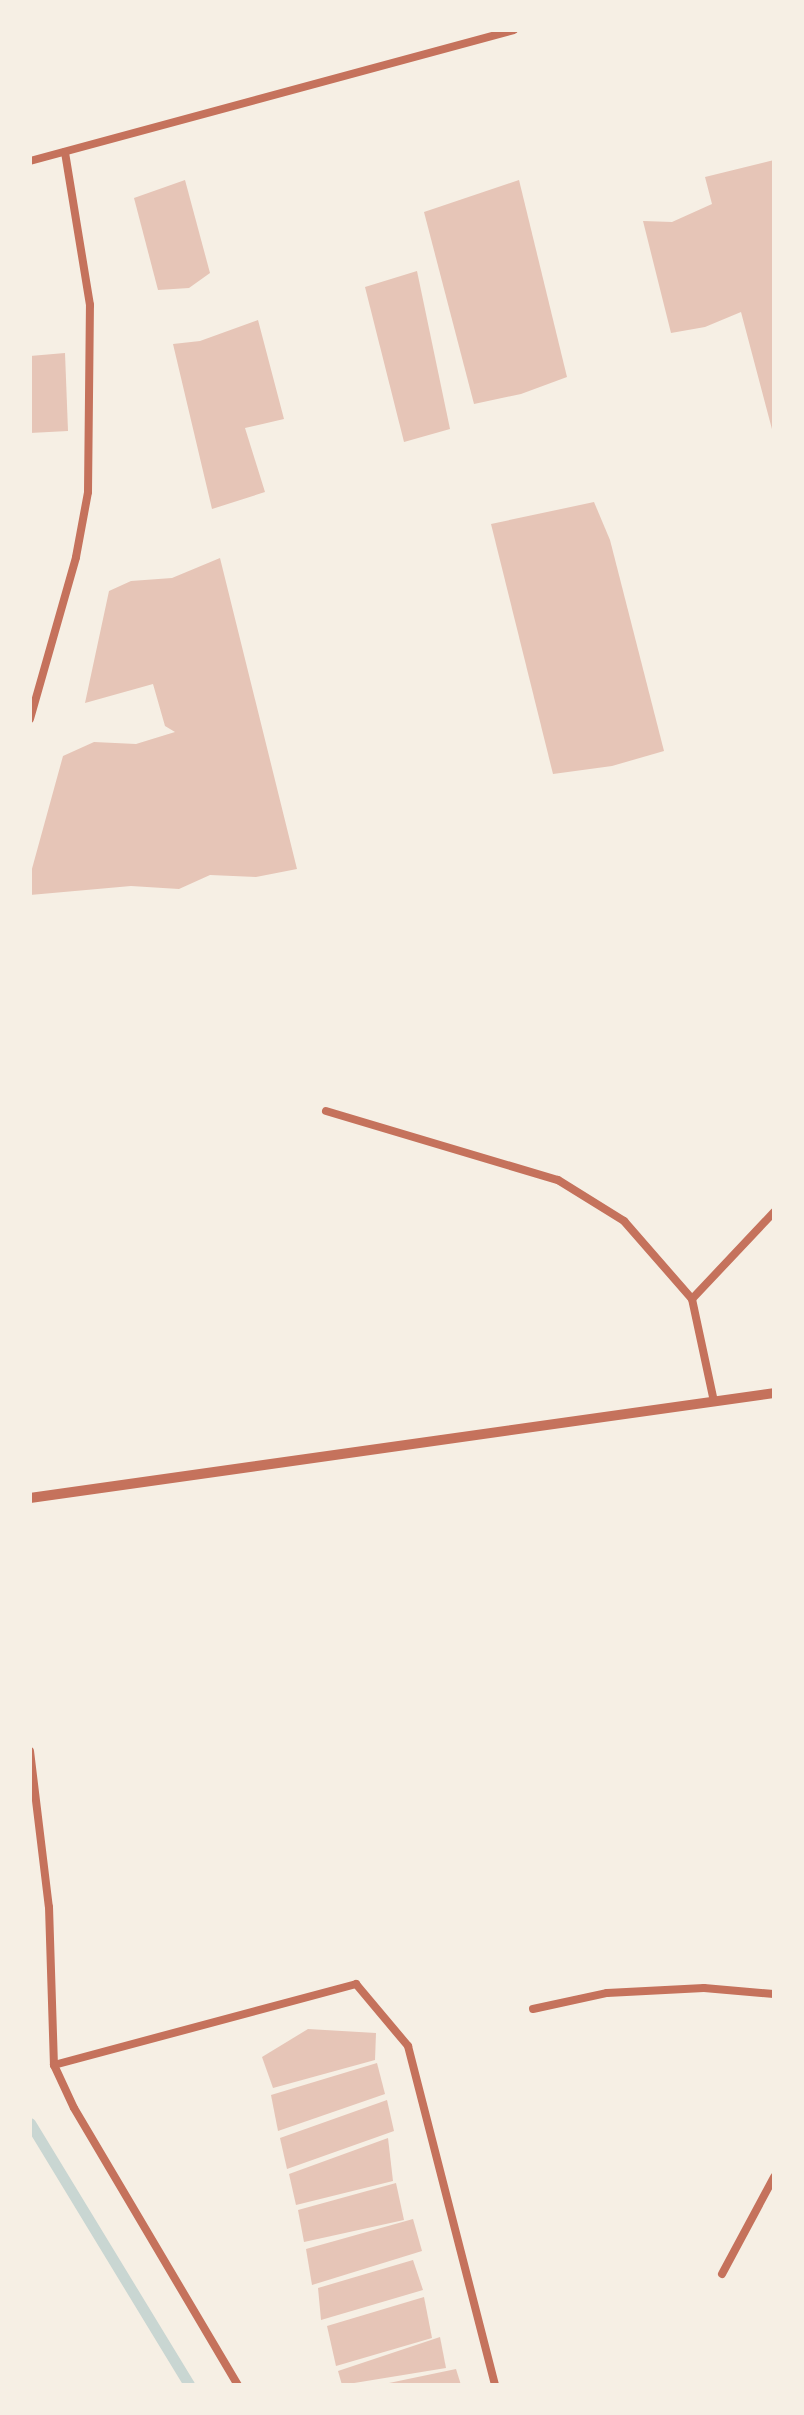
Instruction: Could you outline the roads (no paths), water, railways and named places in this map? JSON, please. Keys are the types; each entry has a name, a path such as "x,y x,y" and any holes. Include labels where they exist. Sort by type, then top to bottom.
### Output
{"street":[{"path":"30,1498 774,1394"}],"lane":[{"path":"30,161 514,30"},
{"path":"30,719 76,557 90,458 90,306 65,152"},
{"path":"326,1111 558,1180 624,1221 692,1298 714,1402"},
{"path":"692,1298 774,1212"},
{"path":"30,1751 48,1907 54,2065 74,2108 238,2385"},
{"path":"54,2065 356,1984 408,2046 495,2385"},
{"path":"534,2010 607,1993 704,1988 774,1994"},
{"path":"722,2274 774,2177"}],"waterway":[{"path":"30,2123 189,2385"}]}
